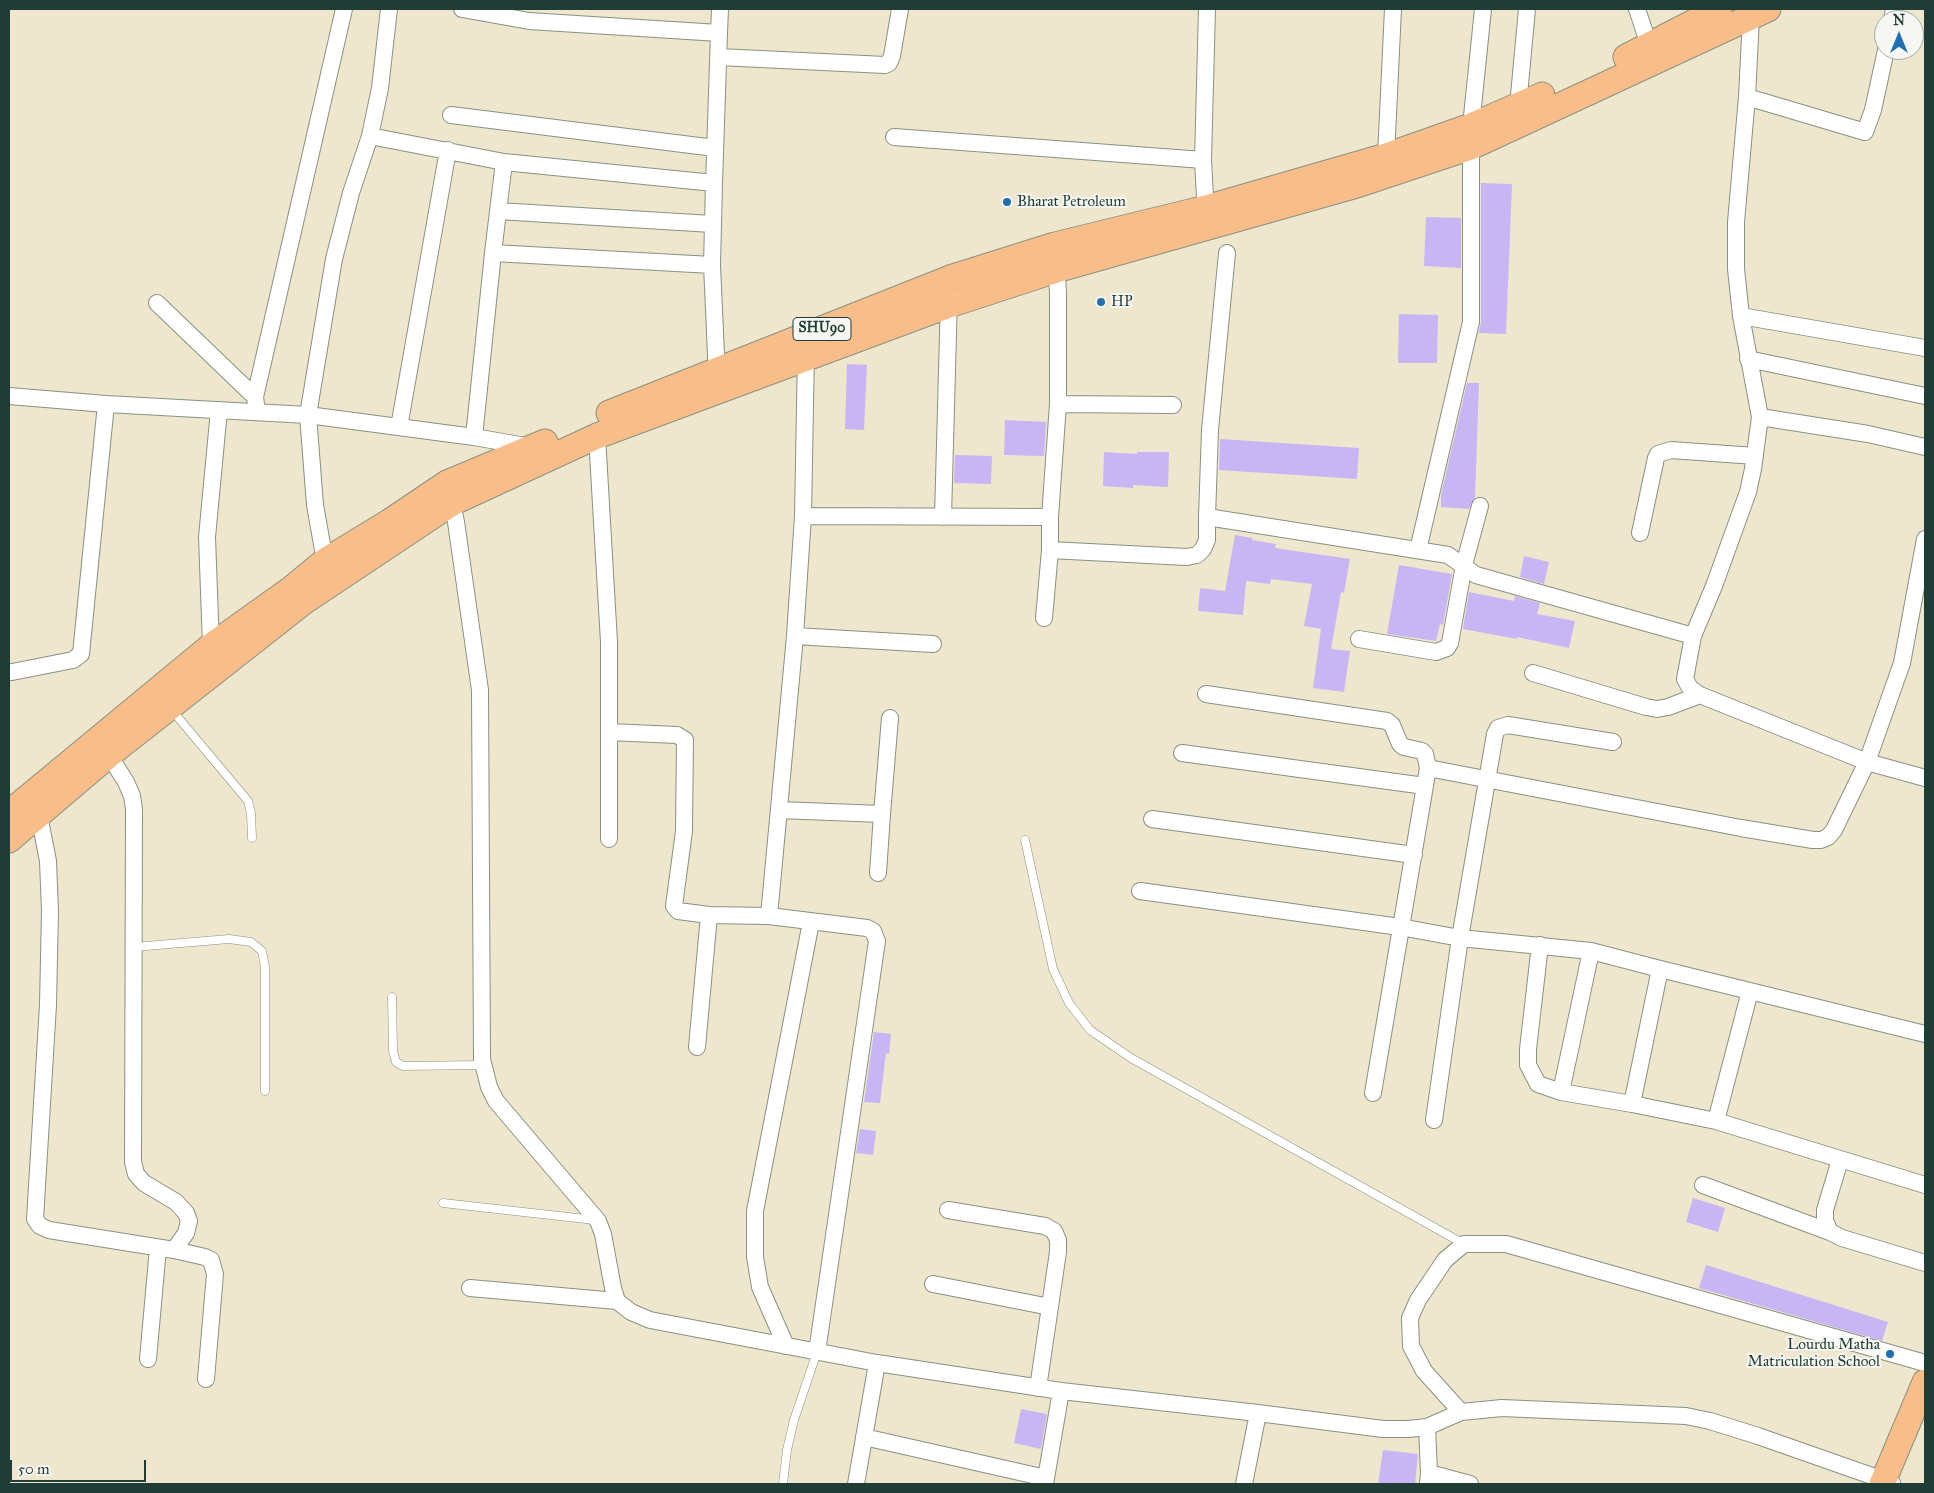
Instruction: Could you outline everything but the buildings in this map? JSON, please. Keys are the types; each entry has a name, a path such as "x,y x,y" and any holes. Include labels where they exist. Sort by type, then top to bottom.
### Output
{"main road":[{"name":"SHU90","path":"9,812 211,646 291,589 325,561 448,483 539,453 595,418 717,381 806,346 950,278 1055,245 1206,218 1386,156 1471,137 1518,106 1587,76 1719,9"},
{"path":"806,346 949,305 1206,218 1357,185 1471,137 1756,11"},
{"path":"9,840 109,755 305,601 452,503 539,453 598,436 717,381"},
{"path":"1889,1483 1925,1382"},
{"path":"1889,1483 1925,1422"}],"street":[{"path":"256,404 344,9"},
{"path":"325,561 314,496 308,416 334,259 351,193 370,136 380,88 389,9"},
{"path":"462,9 529,21 719,32"},
{"path":"717,381 712,224 720,9"},
{"path":"719,57 885,65 889,63 892,56 900,9"},
{"path":"1206,218 1202,160 1207,9"},
{"path":"1386,156 1392,9"},
{"path":"1418,550 1471,322 1471,137 1483,9"},
{"path":"1518,106 1527,9"},
{"path":"1637,9 1649,45"},
{"path":"1756,11 1736,222 1736,269 1741,316 1760,417 1748,492 1693,636 1685,679 1690,688 1700,695 1867,762 1925,778"},
{"path":"1748,97 1865,132 1873,110 1884,60"},
{"path":"451,115 715,148"},
{"path":"370,136 504,162 714,183"},
{"path":"894,138 1202,160"},
{"path":"399,427 448,150"},
{"path":"474,437 504,162"},
{"path":"498,211 712,224"},
{"path":"1044,618 1050,550 1050,517 1058,404 1058,292 1055,245"},
{"path":"493,253 712,265"},
{"path":"1050,550 1187,557 1198,555 1203,549 1207,540 1210,430 1227,253"},
{"path":"943,517 950,278"},
{"path":"157,303 256,404"},
{"path":"1741,316 1925,348"},
{"path":"769,916 795,636 803,516 806,346"},
{"path":"1748,359 1925,396"},
{"path":"9,396 106,404 219,410 256,404 308,416 474,437 539,453"},
{"path":"12,672 73,660 81,654 106,404"},
{"path":"1058,404 1173,405"},
{"path":"211,646 207,537 219,410"},
{"path":"1760,417 1868,434 1925,447"},
{"path":"598,436 609,642 609,839"},
{"path":"1640,533 1658,454 1671,450 1755,456"},
{"path":"452,503 480,690 483,1065 489,1087 496,1101 598,1221 603,1234 617,1301"},
{"path":"1359,639 1436,652 1447,648 1450,643 1464,565 1480,506"},
{"path":"803,516 1050,517"},
{"path":"1207,517 1448,555 1464,565 1469,571 1485,578 1693,636"},
{"path":"1428,768 1741,828 1821,840 1828,837 1834,830 1867,762 1902,663 1925,539"},
{"path":"795,636 933,644"},
{"path":"1533,673 1657,709 1668,707 1700,695"},
{"path":"1206,694 1387,721 1392,725 1400,744 1404,747 1422,751 1425,754 1428,768 1373,1093"},
{"path":"878,873 890,718"},
{"path":"1434,1120 1460,938 1495,734 1498,728 1508,725 1613,742"},
{"path":"609,732 677,735 685,740 684,831 674,906 678,911 709,915 769,916 866,928 873,931 877,941 817,1352"},
{"path":"1182,753 1424,786"},
{"path":"109,755 126,782 132,796 134,809 133,1162 136,1174 144,1184 176,1202 186,1213 188,1221 186,1233 166,1249 148,1359"},
{"path":"779,810 882,814"},
{"path":"39,815 48,861 50,911 48,1005 35,1219 40,1226 49,1230 205,1256 212,1260 214,1266 206,1380"},
{"path":"1152,819 1414,855"},
{"path":"1140,891 1400,927 1460,938 1591,950 1660,970 1925,1034"},
{"path":"698,1047 709,915"},
{"path":"786,1346 760,1287 755,1256 755,1212 812,922"},
{"path":"1540,945 1528,1049 1528,1065 1538,1084 1561,1092 1716,1121 1925,1185"},
{"path":"1561,1092 1591,950"},
{"path":"1632,1104 1660,970"},
{"path":"1716,1121 1750,991"},
{"path":"1830,1232 1824,1221 1825,1210 1840,1160"},
{"path":"1702,1185 1842,1238 1925,1263"},
{"path":"948,1210 1045,1226 1054,1231 1058,1240 1058,1252 1038,1388"},
{"path":"1461,1412 1424,1371 1411,1346 1410,1318 1418,1300 1445,1260 1464,1244 1506,1244 1925,1363"},
{"path":"934,1284 1050,1307"},
{"path":"470,1288 617,1301 631,1312 650,1320 877,1363 1062,1392 1258,1413 1383,1429 1427,1427 1461,1412 1502,1408 1686,1416 1710,1421 1758,1436 1889,1483"},
{"path":"856,1484 877,1363"},
{"path":"864,1438 1046,1481 1062,1392"},
{"path":"1244,1484 1258,1413"},
{"path":"1427,1427 1428,1478 1470,1484"}],"lane":[{"path":"170,708 248,801 251,813 252,838"},
{"path":"1026,840 1053,969 1069,1003 1090,1030 1131,1058 1464,1244"},
{"path":"134,947 229,939 251,942 262,950 265,967 265,1091"},
{"path":"392,997 393,1051 396,1062 403,1066 483,1065"},
{"path":"443,1203 598,1221"},
{"path":"783,1484 787,1450 794,1420 817,1352"}],"place":[{"name":"Bharat Petroleum","path":"1007,202"},
{"name":"HP","path":"1101,302"},
{"name":"Lourdu Matha Matriculation School","path":"1890,1354"}]}
